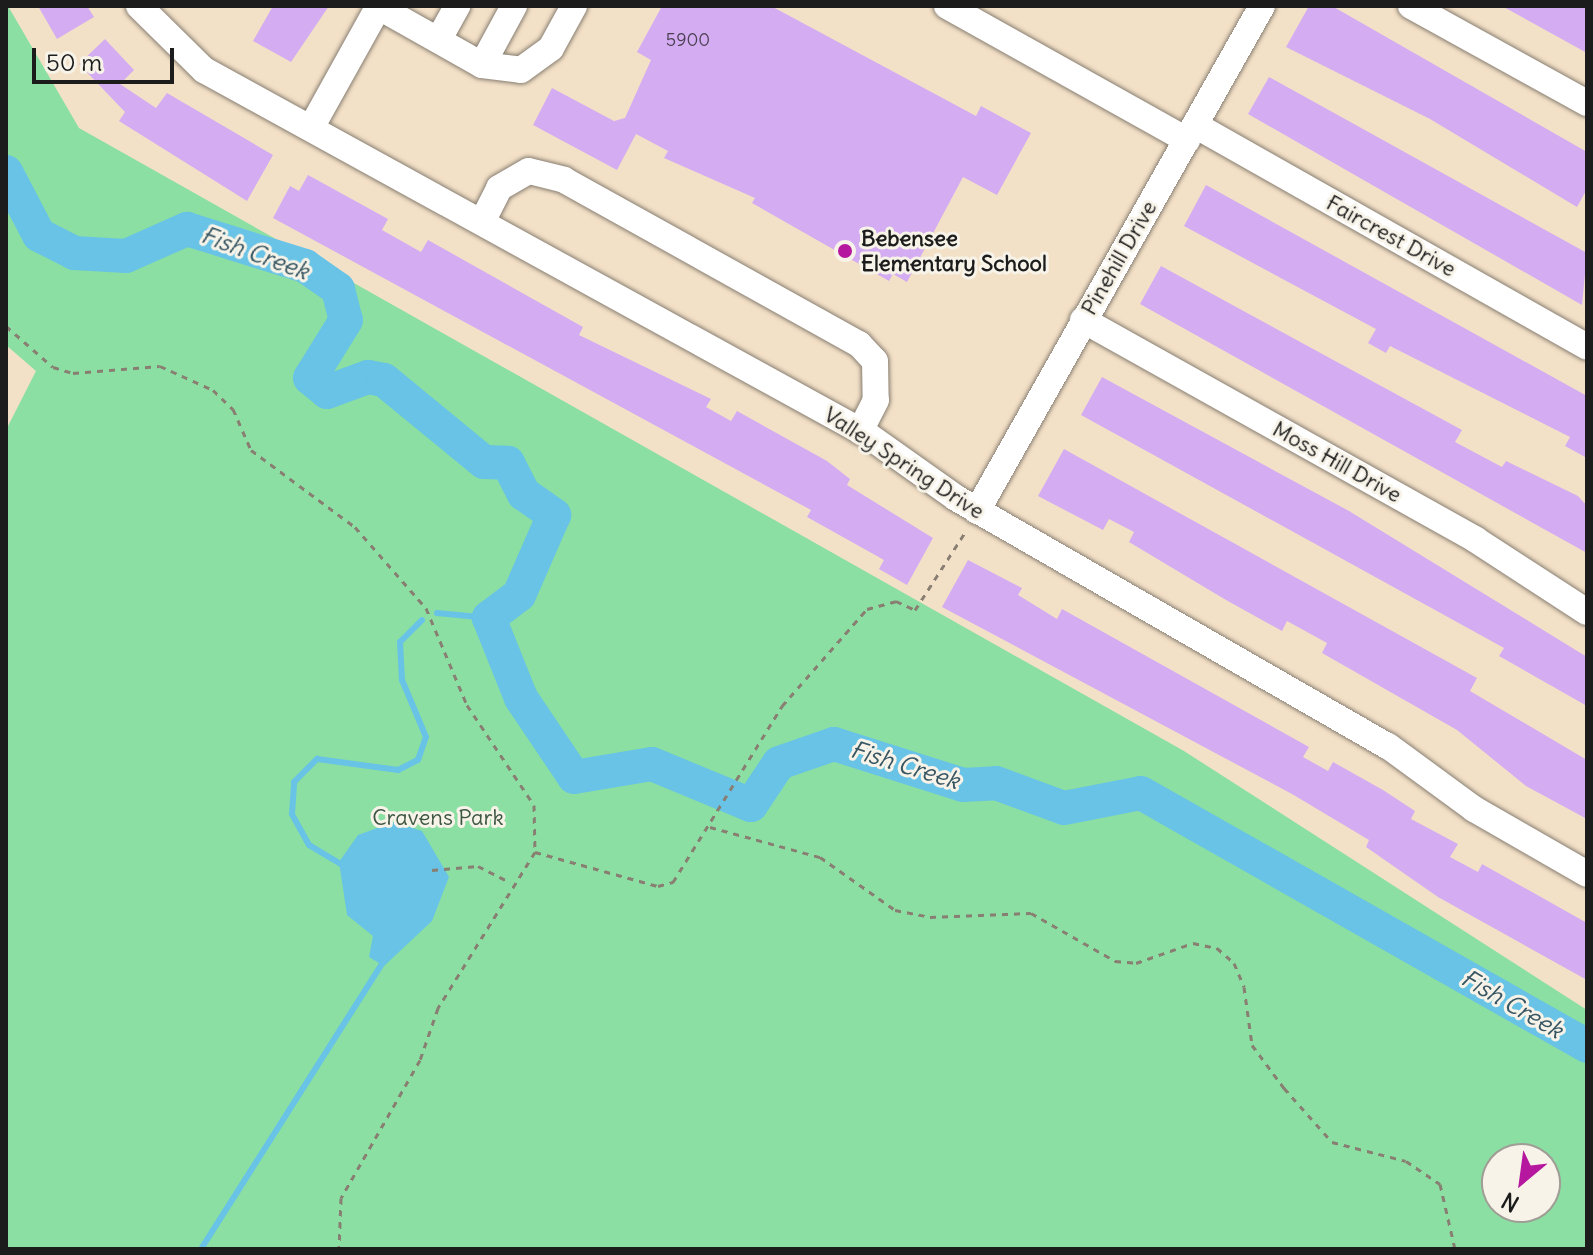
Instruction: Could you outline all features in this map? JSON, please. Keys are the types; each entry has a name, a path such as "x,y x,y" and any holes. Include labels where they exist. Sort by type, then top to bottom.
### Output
{"street":[{"name":"Valley Spring Drive","path":"139,6 204,70 860,431 977,511 1388,746 1474,809 1587,874"},
{"path":"311,128 379,6 482,65 521,70 551,48 574,6"},
{"path":"439,39 457,6"},
{"path":"482,65 514,6"},
{"name":"Faircrest Drive","path":"947,6 1191,133 1587,347"},
{"name":"Pinehill Drive","path":"977,511 1262,6"},
{"path":"1411,6 1587,103"},
{"path":"482,222 499,188 529,171 617,210 859,344 875,361 876,400 860,431"},
{"name":"Moss Hill Drive","path":"1083,320 1476,540 1587,612"}],"path":[{"path":"6,326 53,367 95,373 160,366 213,390 233,409 251,450 355,527 426,608 467,705 523,783 534,805 535,852 510,882 341,1198 339,1249"},
{"path":"535,852 666,885 682,875 782,706 867,609 896,601 915,610 977,511"},
{"path":"710,827 820,857 895,910 930,917 1031,913 1115,961 1136,963 1193,943 1217,948 1234,963 1244,987 1252,1045 1284,1088 1332,1142 1406,1161 1440,1184 1455,1249"},
{"path":"432,870 478,866 510,882"}],"green space":[{"name":"Cravens Park","path":"8,6 79,128 1184,751 1587,1010 1587,1249 6,1249 6,430 36,371 6,345"}],"water":[{"path":"394,822 422,831 449,877 432,921 384,966 369,957 373,936 347,915 339,862 358,835"}],"building":[{"path":"38,6 87,6 94,17 57,39"},
{"path":"273,6 329,6 291,62 253,41"},
{"path":"662,6 771,6 976,116 981,106 1031,133 997,195 963,177 907,282 893,274 889,281 752,203 755,198 664,158 668,151 636,134 617,170 533,125 552,88 614,121 625,118 651,60 637,52"},
{"path":"1309,6 1332,6 1587,152 1587,189 1577,207 1430,119 1286,47"},
{"path":"1502,6 1587,6 1587,53"},
{"path":"105,39 134,70 120,84 156,108 167,93 273,155 247,201 119,121 125,112 79,64"},
{"path":"1269,77 1587,253 1582,305 1248,114"},
{"path":"308,175 388,219 382,230 421,252 428,240 583,327 579,335 711,399 706,407 731,421 737,411 827,461 850,479 847,485 933,538 907,585 879,569 884,560 807,517 811,510 273,218 290,186 299,191"},
{"path":"1206,185 1587,396 1587,458 1565,446 1570,437 1390,346 1386,353 1368,343 1376,329 1184,226"},
{"path":"1161,266 1462,430 1455,442 1502,467 1506,461 1578,496 1587,506 1587,553 1140,304"},
{"path":"1102,377 1349,511 1587,657 1587,706 1499,656 1504,648 1081,415"},
{"path":"1064,449 1477,678 1470,691 1587,760 1587,819 1526,786 1457,730 1322,653 1327,643 1287,621 1282,631 1226,600 1129,542 1134,532 1109,519 1103,530 1038,496"},
{"path":"968,560 1022,588 1018,595 1057,619 1062,609 1309,747 1303,757 1328,771 1333,762 1383,790 1415,811 1411,819 1458,844 1450,857 1478,872 1482,864 1587,923 1587,980 1438,897 1366,847 1369,840 1292,794 942,607"}],"waterway":[{"name":"Fish Creek","path":"6,172 39,235 74,253 126,256 187,229 305,266 338,289 346,320 310,378 327,392 368,377 384,380 484,462 508,463 524,494 554,515 519,595 489,618 521,698 574,777 652,764 751,805 779,763 834,744 963,785 996,783 1064,808 1141,793 1587,1046"},
{"path":"437,613 489,618"},
{"path":"344,866 309,845 292,814 294,782 317,759 398,770 418,760 426,737 402,680 400,642 422,620"},
{"path":"201,1249 385,959"}],"place":[{"name":"Bebensee Elementary School","path":"845,251"}]}
